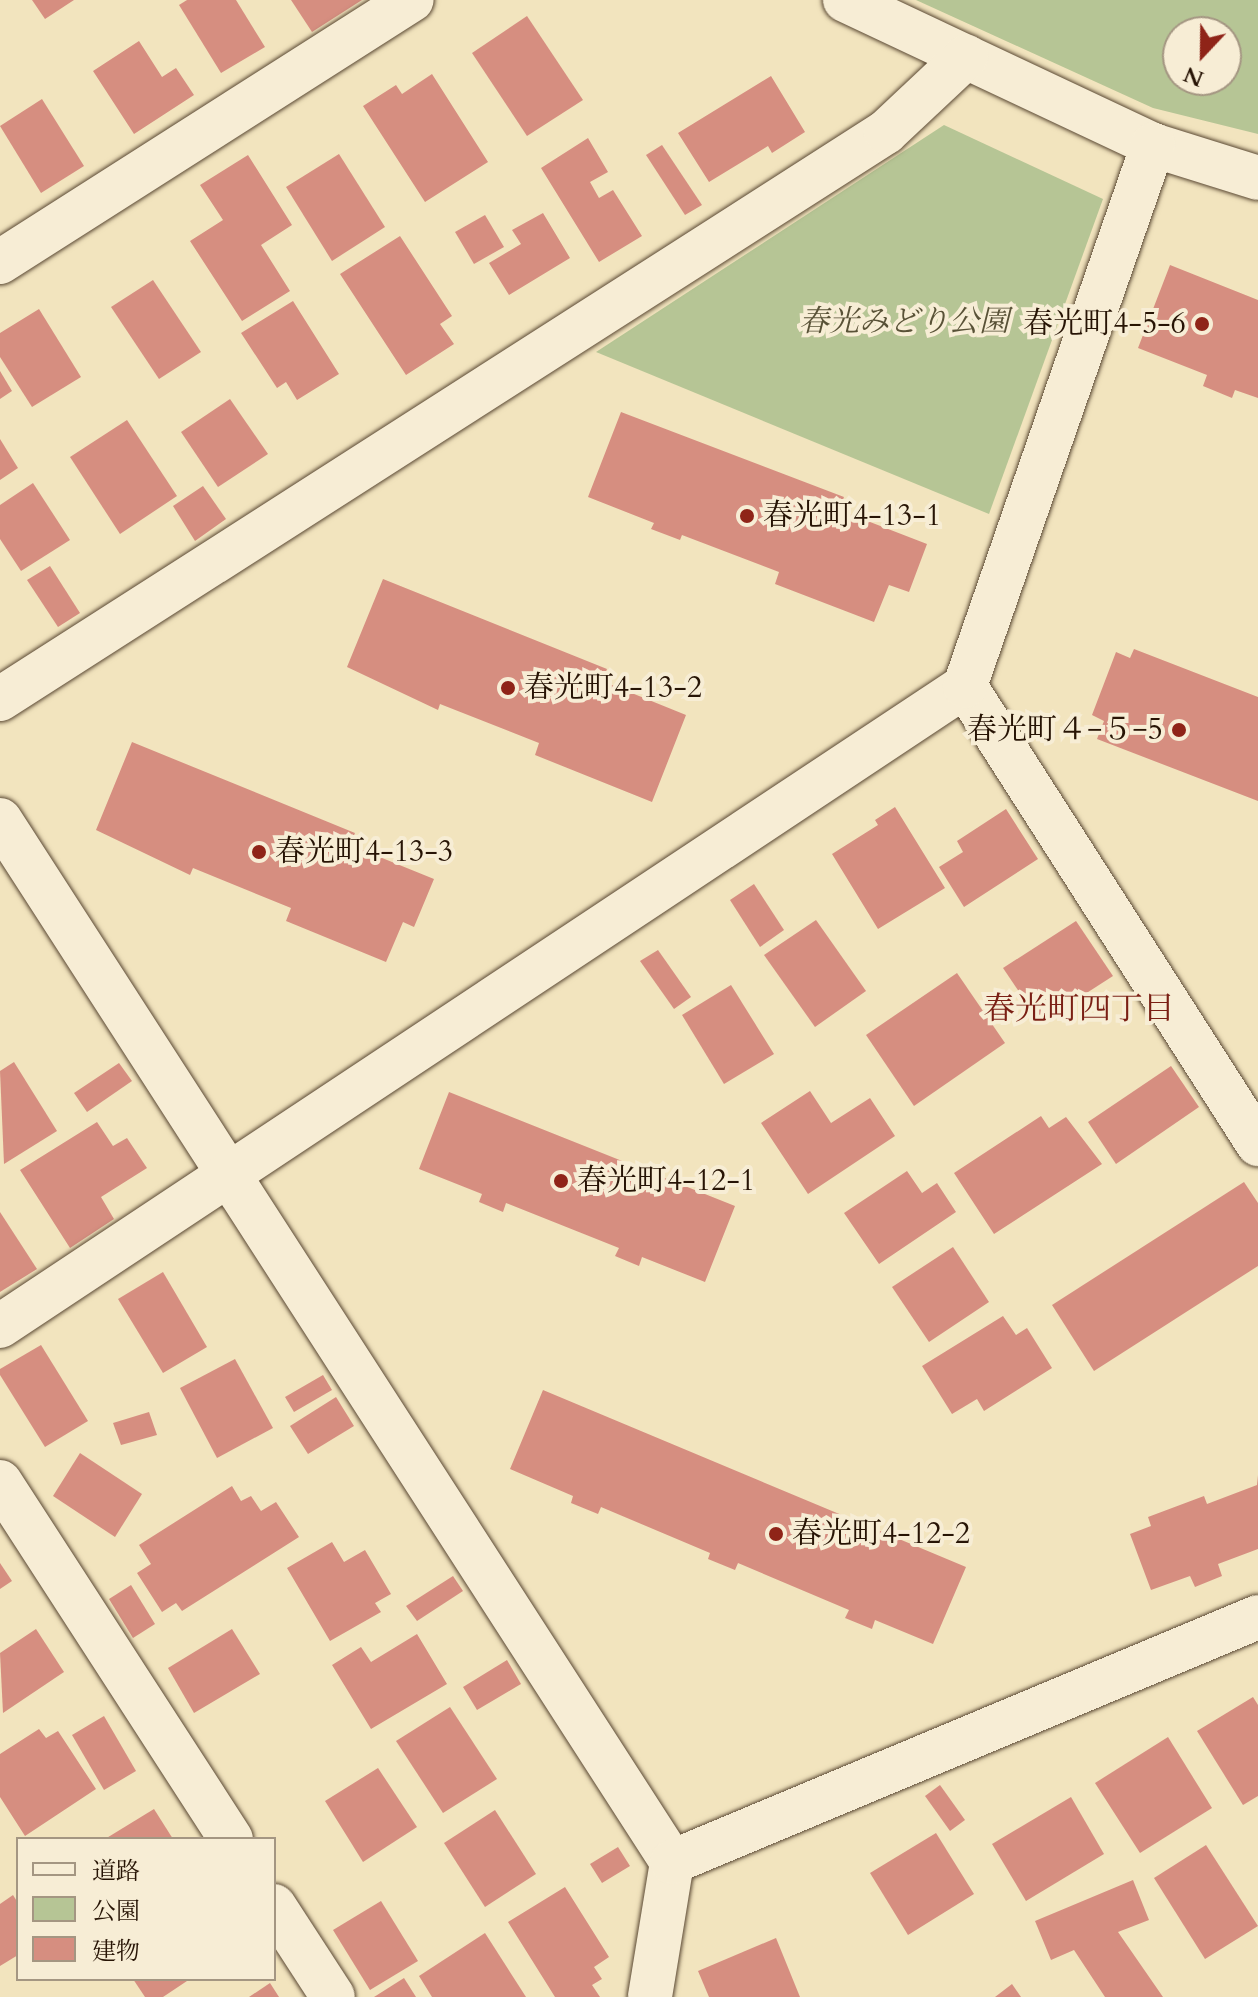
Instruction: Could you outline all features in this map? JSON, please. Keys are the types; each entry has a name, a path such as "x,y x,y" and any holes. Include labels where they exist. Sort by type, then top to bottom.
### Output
{"street":[{"path":"0,262 412,0"},
{"path":"845,0 1153,145 1258,178"},
{"path":"0,699 886,132 966,57"},
{"path":"0,1326 230,1175 592,929 965,686 1153,145"},
{"path":"965,686 1258,1144"},
{"path":"0,820 672,1862 650,1997"},
{"path":"0,1482 230,1837"},
{"path":"672,1862 1258,1617"},
{"path":"276,1909 333,1997"}],"green space":[{"path":"916,0 1258,0 1258,134 1153,108"},
{"name":"春光みどり公園","path":"944,125 1103,199 989,514 596,352"}],"building":[{"path":"32,0 74,0 45,19"},
{"path":"187,0 236,0 265,47 221,73 179,5"},
{"path":"291,0 362,0 312,32"},
{"path":"527,16 583,100 527,136 472,53"},
{"path":"139,41 162,77 176,68 194,95 134,134 93,71"},
{"path":"432,74 488,162 425,202 363,106 396,85 402,94"},
{"path":"771,76 805,132 772,153 768,146 709,182 678,133"},
{"path":"42,99 84,166 41,193 0,126"},
{"path":"588,138 608,172 590,182 599,198 613,190 642,236 599,262 541,168"},
{"path":"662,145 702,205 685,215 646,155"},
{"path":"339,154 385,227 332,261 286,187"},
{"path":"248,155 292,225 261,245 290,291 242,321 190,241 223,220 200,185"},
{"path":"543,213 570,258 509,295 489,263 521,244 512,230"},
{"path":"485,215 504,247 474,264 455,232"},
{"path":"400,236 452,316 440,324 454,344 406,375 340,274"},
{"name":"春光町4-5-6","path":"1170,265 1258,300 1258,398 1235,390 1232,398 1203,386 1207,375 1138,348"},
{"path":"153,280 201,352 159,379 111,307"},
{"path":"293,301 339,374 297,400 286,382 277,388 241,333"},
{"path":"39,309 81,377 32,407 0,357 0,333"},
{"path":"0,371 12,391 0,399"},
{"path":"230,399 268,454 218,487 181,432"},
{"name":"春光町4-13-1","path":"621,412 844,497 839,510 927,544 909,592 889,585 874,622 775,584 779,572 682,535 680,540 651,529 654,523 588,497"},
{"path":"127,420 177,496 120,534 70,457"},
{"path":"0,439 18,468 0,480"},
{"path":"33,483 70,540 21,571 0,539 0,505"},
{"path":"203,486 226,519 195,541 173,506"},
{"path":"50,566 80,613 58,627 27,580"},
{"name":"春光町4-13-2","path":"383,579 607,669 602,681 686,715 652,802 535,755 539,743 440,704 438,710 347,667"},
{"name":"春光町４−５−5","path":"1134,649 1258,697 1258,801 1097,739 1104,721 1092,715 1116,652 1130,658"},
{"name":"春光町4-13-3","path":"132,742 355,833 350,845 434,879 414,927 403,922 386,962 286,921 291,908 193,868 190,875 96,830"},
{"path":"895,807 945,888 878,929 832,854 878,825 875,820"},
{"path":"1006,809 1038,859 964,907 939,867 963,852 957,841"},
{"path":"754,884 784,930 760,947 730,900"},
{"path":"816,920 866,991 815,1027 764,955"},
{"path":"1076,921 1113,976 1040,1023 1003,968"},
{"path":"658,950 691,997 674,1009 640,961"},
{"path":"957,973 1005,1043 914,1106 866,1035"},
{"path":"731,985 774,1054 724,1084 682,1015"},
{"path":"14,1062 57,1131 4,1164 0,1071"},
{"path":"119,1063 132,1081 87,1112 74,1093"},
{"path":"1171,1066 1199,1107 1116,1164 1088,1122"},
{"path":"810,1091 831,1123 870,1098 895,1136 808,1194 761,1123"},
{"name":"春光町4-12-1","path":"449,1092 735,1206 705,1282 642,1257 639,1266 615,1256 619,1248 506,1203 503,1212 479,1202 482,1194 419,1169"},
{"path":"1041,1116 1049,1128 1066,1117 1102,1164 994,1234 954,1173"},
{"path":"97,1122 113,1146 127,1138 147,1168 101,1197 114,1219 70,1248 20,1170"},
{"path":"907,1171 922,1193 937,1183 956,1212 879,1264 844,1213"},
{"path":"1244,1182 1258,1203 1258,1266 1094,1371 1052,1305"},
{"path":"0,1212 37,1269 0,1292"},
{"path":"953,1247 989,1302 929,1342 892,1287"},
{"path":"163,1272 207,1347 163,1373 118,1299"},
{"path":"1003,1316 1016,1335 1027,1328 1052,1368 984,1411 977,1399 952,1414 922,1366"},
{"path":"41,1345 88,1421 45,1447 0,1375 0,1369"},
{"path":"235,1359 273,1428 217,1458 180,1388"},
{"path":"323,1375 332,1390 294,1412 285,1397"},
{"name":"春光町4-12-2","path":"543,1390 966,1567 933,1644 875,1620 872,1629 845,1618 849,1610 738,1563 735,1570 708,1559 710,1553 601,1507 598,1514 571,1503 573,1496 510,1469"},
{"path":"336,1397 354,1426 308,1454 290,1426"},
{"path":"149,1412 157,1435 121,1445 113,1423"},
{"path":"80,1453 142,1494 115,1537 53,1496"},
{"path":"1258,1475 1258,1549 1218,1564 1222,1576 1195,1587 1190,1576 1151,1590 1130,1534 1151,1526 1148,1517 1204,1496 1207,1504 1257,1485"},
{"path":"232,1486 241,1501 251,1496 261,1511 276,1502 299,1537 182,1611 176,1603 162,1612 137,1573 151,1564 139,1545"},
{"path":"332,1542 344,1562 365,1550 391,1594 375,1603 381,1612 330,1641 287,1568"},
{"path":"0,1563 12,1581 0,1589"},
{"path":"453,1576 463,1591 417,1621 406,1606"},
{"path":"131,1585 155,1624 133,1638 109,1599"},
{"path":"36,1629 64,1672 3,1713 0,1653"},
{"path":"232,1629 260,1674 194,1713 168,1668"},
{"path":"417,1634 447,1684 371,1729 332,1665 361,1647 371,1662"},
{"path":"507,1660 521,1684 477,1710 463,1687"},
{"path":"1253,1697 1258,1705 1258,1796 1243,1805 1197,1731"},
{"path":"450,1707 497,1779 443,1813 396,1741"},
{"path":"104,1716 136,1771 104,1790 72,1735"},
{"path":"39,1729 46,1738 58,1731 96,1789 25,1836 0,1797 0,1754"},
{"path":"1168,1737 1212,1808 1140,1853 1095,1783"},
{"path":"378,1768 417,1827 363,1862 325,1801"},
{"path":"940,1785 965,1820 950,1831 925,1796"},
{"path":"1071,1797 1104,1854 1026,1901 992,1844"},
{"path":"154,1809 172,1837 108,1837"},
{"path":"495,1810 536,1874 485,1907 444,1843"},
{"path":"936,1833 974,1894 908,1935 870,1873"},
{"path":"1206,1845 1258,1926 1205,1959 1154,1878"},
{"path":"618,1847 630,1866 602,1883 590,1864"},
{"path":"1133,1880 1149,1920 1118,1932 1163,1997 1105,1997 1074,1950 1051,1960 1035,1921"},
{"path":"565,1887 609,1957 594,1967 602,1979 592,1985 600,1997 555,1997 508,1922"},
{"path":"13,1895 16,1900 16,1956 0,1966 0,1904"},
{"path":"381,1901 418,1961 370,1990 333,1930"},
{"path":"485,1933 526,1997 432,1997 419,1976"},
{"path":"776,1938 800,1997 709,1997 698,1971"},
{"path":"404,1978 416,1997 374,1997"},
{"path":"134,1981 187,1981 163,1997 145,1997"},
{"path":"270,1983 279,1997 249,1997"},
{"path":"1012,1984 1021,1997 995,1997"}],"place":[{"name":"春光町4-5-6","path":"1202,324"},
{"name":"春光町4-13-1","path":"747,516"},
{"name":"春光町4-13-2","path":"508,688"},
{"name":"春光町４−５−5","path":"1179,730"},
{"name":"春光町4-13-3","path":"259,852"},
{"name":"春光町4-12-1","path":"561,1181"},
{"name":"春光町4-12-2","path":"776,1534"}],"district":[{"name":"春光町四丁目","path":"1079,1009"}]}
